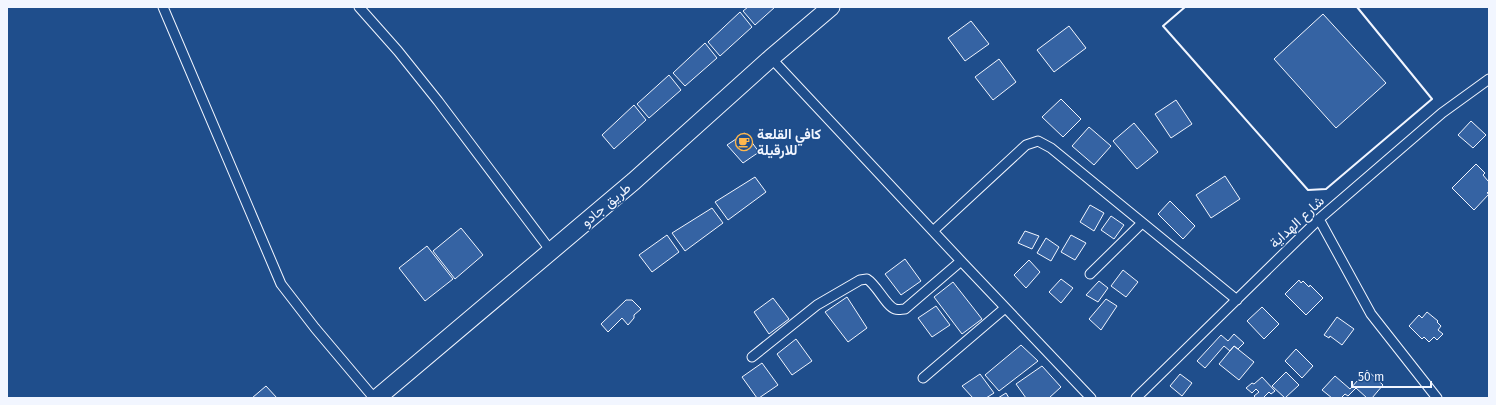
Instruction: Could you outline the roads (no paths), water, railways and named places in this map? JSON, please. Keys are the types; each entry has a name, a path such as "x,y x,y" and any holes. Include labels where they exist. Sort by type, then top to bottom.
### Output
{"highway":[{"name":"طريق جادو","path":"378,398 634,181 831,7"}],"street":[{"path":"163,7 281,284 315,328 374,398"},
{"path":"359,7 398,51 438,101 551,251"},
{"path":"772,58 1091,398"},
{"name":"شارع الهداية","path":"1136,398 1319,219 1442,113 1489,79"},
{"path":"933,231 1026,145 1038,141 1051,148 1236,300"},
{"path":"1319,219 1371,314 1437,398"},
{"path":"1090,274 1142,223"},
{"path":"752,357 817,305 860,280 867,279 872,282 890,305 896,309 905,309 961,261"},
{"path":"923,378 1005,308"}],"place":[{"name":"كافي القلعة للارقيلة","path":"744,142"}]}
